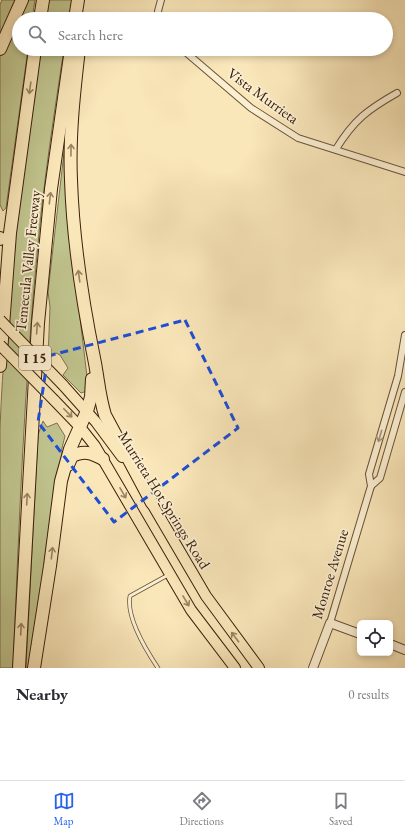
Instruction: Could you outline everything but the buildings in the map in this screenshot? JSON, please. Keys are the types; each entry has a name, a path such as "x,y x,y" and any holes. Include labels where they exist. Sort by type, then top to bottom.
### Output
{"highway":[{"path":"17,12 22,0"},
{"path":"41,12 43,0"},
{"path":"76,12 78,0"},
{"path":"84,12 86,0"},
{"path":"0,49 12,22"},
{"name":"Temecula Valley Freeway","path":"0,366 10,233 34,56"},
{"name":"Temecula Valley Freeway","path":"19,668 38,323 50,196 70,56"},
{"path":"34,668 50,566 61,481 70,449 87,411 92,387 85,314 76,250 71,178 74,92 78,56"},
{"path":"85,314 95,360 101,402 105,414 152,503"},
{"path":"61,481 72,456 88,452 103,459"}],"main road":[{"name":"Murrieta Hot Springs Road","path":"0,320 63,385 111,440 152,503 206,596 259,668"},
{"name":"Murrieta Hot Springs Road","path":"0,345 80,427 103,459 191,610 235,668"}],"street":[{"path":"160,12 161,1"},
{"name":"Vista Murrieta","path":"190,56 251,108 298,138 405,172"},
{"path":"336,149 356,120 370,109 397,93"},
{"name":"Monroe Avenue","path":"313,668 330,623 371,486 369,474 390,398 398,376 405,335"},
{"name":"Monroe Avenue","path":"371,486 380,478 404,404 405,392"},
{"path":"390,398 404,404"},
{"path":"330,623 357,633"},
{"path":"393,645 405,650"}],"lane":[{"path":"158,668 147,652 134,624 129,602 130,596 169,574"}],"highlighted area":[{"path":"185,320 238,428 114,522 38,422 48,356"}],"green space":[{"path":"2,0 17,0 0,40 0,5"},
{"path":"25,0 35,0 33,12 20,12"},
{"path":"49,0 72,0 70,12 47,12"},
{"path":"12,29 12,56 27,56 6,208 3,211 0,205 0,56"},
{"path":"40,56 63,56 43,195 33,297 22,456 13,668 0,668 0,428 2,380 10,285 27,143"},
{"path":"65,144 71,243 88,385 87,391 81,393 63,375 68,368 60,355 56,353 48,359 50,307 48,292"},
{"path":"43,421 47,427 57,423 65,436 61,452 63,455 59,466 52,511 30,668 26,668 38,435"}]}
